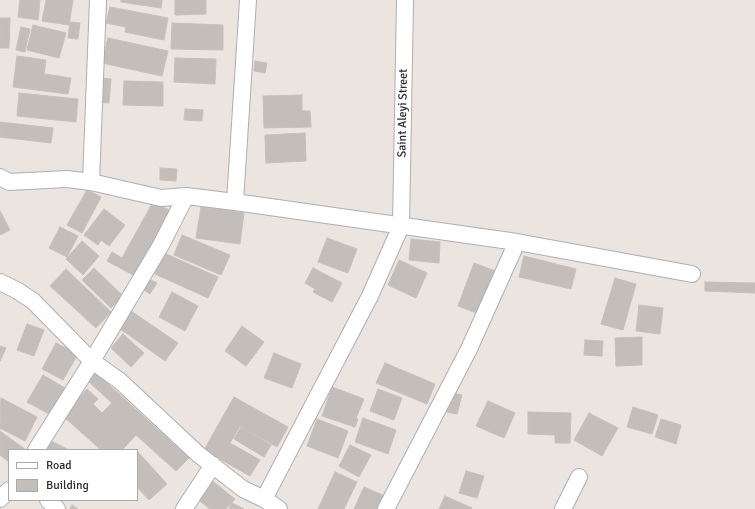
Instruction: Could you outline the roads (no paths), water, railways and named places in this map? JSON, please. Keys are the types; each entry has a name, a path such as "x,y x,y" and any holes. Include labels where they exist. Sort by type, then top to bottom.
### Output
{"street":[{"path":"91,182 98,0"},
{"path":"235,202 248,0"},
{"name":"Saint Aleyi Street","path":"401,226 405,0"},
{"path":"0,177 9,182 68,179 91,182 161,198 186,196 235,202 517,242 692,274"},
{"path":"37,449 92,361 161,245 186,196"},
{"path":"264,499 370,296 401,226"},
{"path":"386,509 469,349 517,242"},
{"path":"0,282 33,301 92,361 120,381 198,454 243,489 264,499 279,509"},
{"path":"184,509 213,466"},
{"path":"563,509 579,477"},
{"path":"0,499 8,491"},
{"path":"49,501 57,509"}]}
